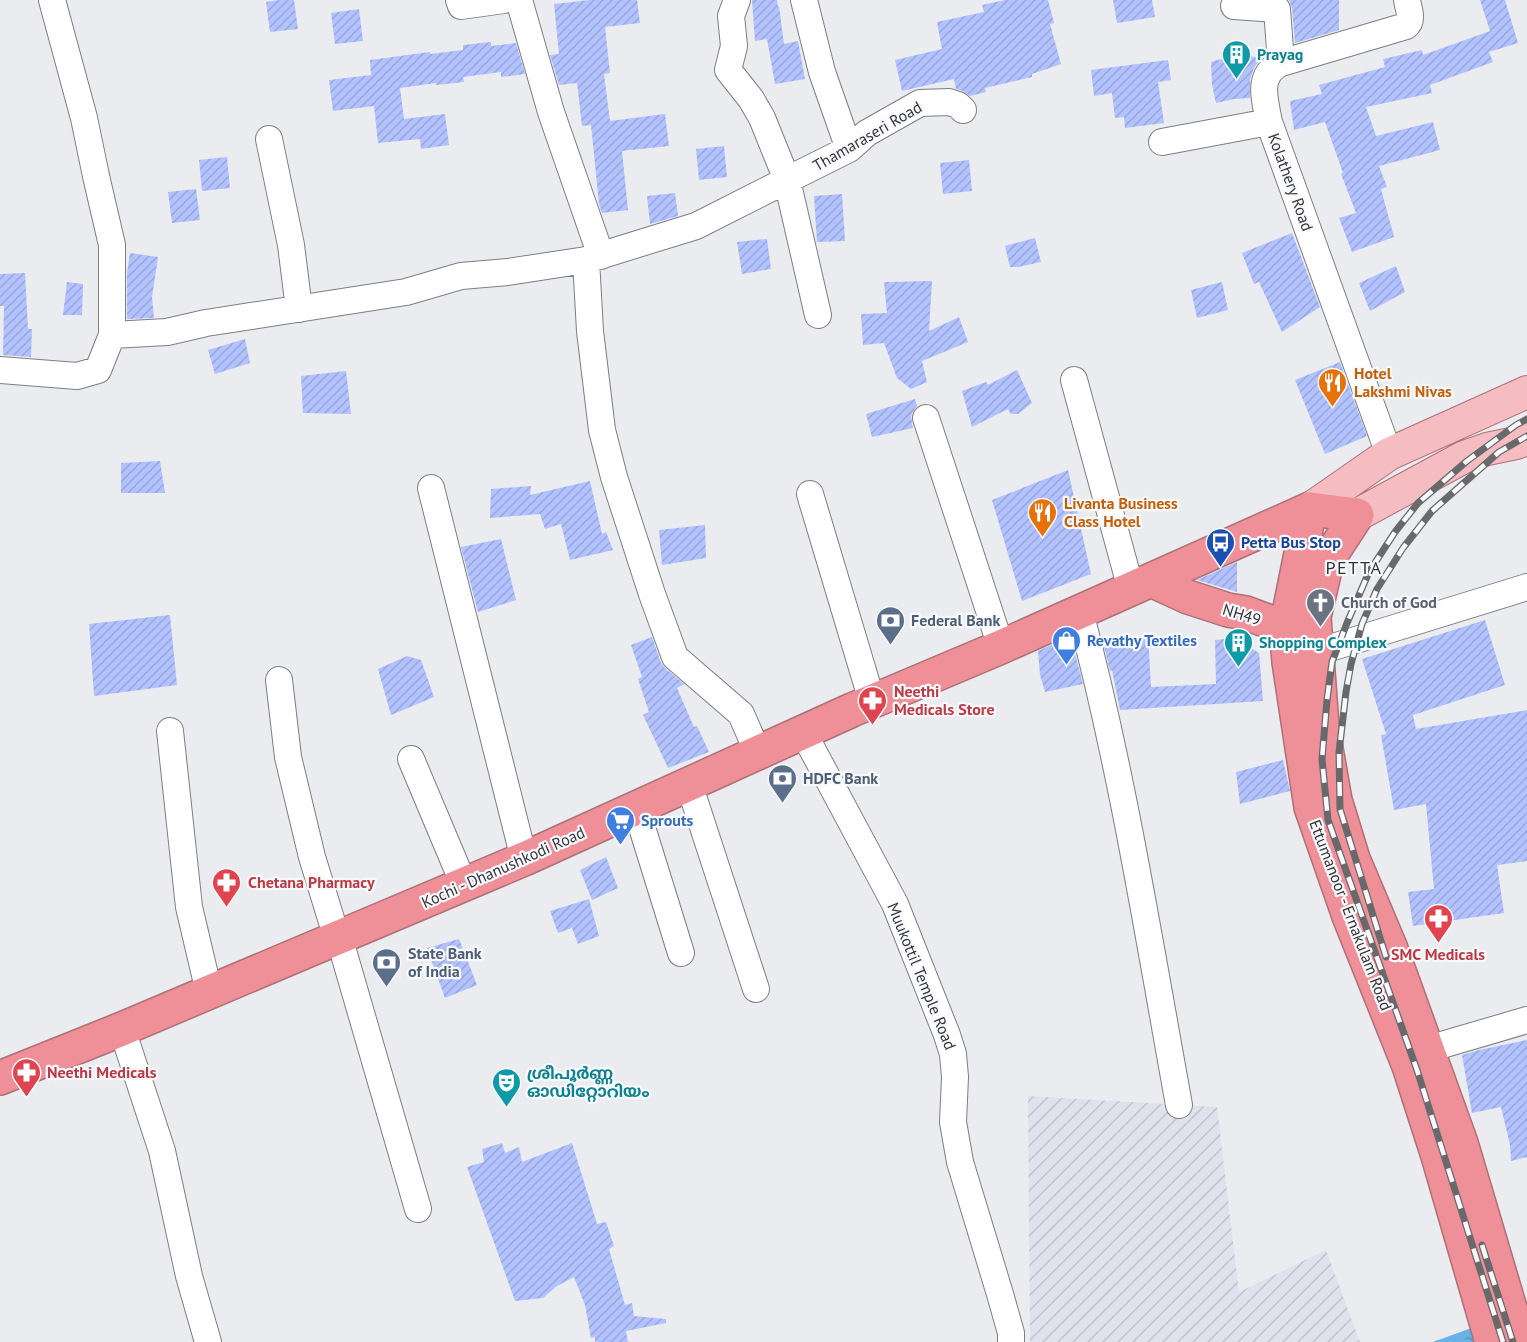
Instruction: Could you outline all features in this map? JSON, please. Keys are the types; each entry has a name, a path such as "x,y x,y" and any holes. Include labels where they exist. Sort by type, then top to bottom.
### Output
{"highway":[{"name":"Kochi - Dhanushkodi Road","path":"0,1078 122,1029 524,859 872,701 1080,612 1151,586 1310,509"},
{"path":"1310,509 1357,516 1327,561 1314,616 1306,636 1335,800 1353,859 1391,949 1428,1049 1450,1149"},
{"name":"Ettumanoor - Ernakulam Road","path":"1310,509 1306,636 1289,662 1311,807 1348,915 1409,1066 1450,1149 1466,1206 1492,1342"},
{"name":"NH49","path":"1151,586 1228,610 1246,613 1306,636"},
{"path":"1466,1206 1520,1342"}],"main road":[{"path":"1310,509 1389,454 1527,392"},
{"path":"1357,516 1464,457 1527,439"}],"street":[{"path":"0,370 77,376 98,370 112,334 112,245 84,118 52,0"},
{"path":"459,0 461,6 504,0"},
{"path":"519,0 594,258 590,332 602,430 614,477 651,594 675,657 741,714 758,753"},
{"path":"737,0 731,16 734,46 729,70 762,118 787,180 818,315"},
{"path":"804,0 822,72 849,149"},
{"path":"1234,6 1277,9 1281,63 1406,26 1410,20 1407,0"},
{"name":"Kolathery Road","path":"1281,63 1273,67 1265,80 1264,97 1269,122 1389,454"},
{"name":"Thamaraseri Road","path":"112,334 167,332 206,323 406,292 461,276 508,272 594,258 696,226 849,149 867,134 920,103 949,102 958,105 963,110"},
{"path":"1162,142 1269,122"},
{"path":"268,139 291,245 299,309"},
{"path":"1074,381 1151,586"},
{"path":"926,418 1001,647"},
{"path":"431,488 524,859"},
{"path":"810,494 872,701"},
{"path":"1306,636 1527,588"},
{"path":"1080,612 1123,797 1179,1105"},
{"path":"279,680 288,757 312,857 332,922 339,937 418,1209"},
{"path":"170,731 189,907 209,992"},
{"name":"Muukottil Temple Road","path":"803,732 894,904 947,1035 953,1054 955,1077 953,1122 960,1162 1000,1294 1011,1333 1011,1342"},
{"path":"411,759 464,885"},
{"path":"689,784 756,989"},
{"path":"636,808 681,953"},
{"path":"1428,1049 1527,1020"},
{"path":"122,1029 162,1151 189,1276 208,1342"}],"shaded area":[{"path":"1028,1096 1217,1107 1239,1292 1326,1250 1360,1342 1030,1342"}],"water":[{"path":"1518,1311 1527,1342 1433,1342"}],"building":[{"path":"294,0 298,29 270,32 266,2"},
{"path":"590,0 637,0 640,23 605,27 610,73 604,74 610,121 665,114 669,146 622,151 628,210 602,213 599,204 591,125 582,126 577,83 559,85 550,55 559,54 554,4"},
{"path":"752,0 777,0 784,44 798,41 805,79 775,84 767,39 755,41"},
{"path":"1005,0 1048,0 1054,23 1050,24 1061,64 1032,74 1032,77 985,88 986,92 970,96 956,89 954,79 902,91 895,60 942,49 937,22 984,12 982,5"},
{"path":"1113,0 1152,0 1155,17 1117,23"},
{"path":"1289,0 1339,0 1339,30 1295,43 1292,8"},
{"path":"1480,0 1505,0 1518,43 1489,52 1493,62 1430,85 1432,93 1366,107 1376,136 1433,122 1440,150 1379,166 1387,187 1381,189 1394,237 1352,252 1339,218 1356,213 1325,122 1294,130 1290,101 1322,94 1319,85 1385,67 1383,59 1422,50 1423,55 1490,31"},
{"path":"359,9 363,41 335,44 331,13"},
{"path":"491,42 491,46 516,43 525,74 501,77 501,72 463,77 464,82 400,88 404,119 445,114 449,145 421,149 420,139 378,143 374,106 333,111 329,80 371,75 370,60 463,50 463,45"},
{"name":"Prayag","path":"1245,56 1257,57 1258,62 1250,79 1250,98 1216,103 1211,62"},
{"path":"1168,60 1171,80 1158,82 1164,123 1125,128 1124,117 1115,118 1112,93 1094,96 1091,70"},
{"path":"724,146 727,177 699,180 696,149"},
{"path":"227,157 230,188 202,191 199,160"},
{"path":"969,160 972,191 943,194 940,163"},
{"path":"196,189 200,220 172,223 168,192"},
{"path":"675,193 678,216 650,224 647,196"},
{"path":"842,194 845,241 817,242 814,196"},
{"path":"1292,233 1320,307 1282,332 1259,282 1254,284 1242,253"},
{"path":"1035,238 1041,262 1010,267 1005,246"},
{"path":"767,239 771,269 742,274 737,242"},
{"path":"130,253 158,257 152,297 154,318 127,319 127,273"},
{"path":"1396,266 1405,292 1370,311 1359,283"},
{"path":"25,273 28,329 32,329 31,357 3,355 4,306 0,306 0,274"},
{"path":"932,281 929,331 959,317 968,342 922,361 927,382 911,389 897,378 884,343 863,345 861,314 887,313 884,282"},
{"path":"67,282 83,284 82,315 63,315"},
{"path":"1222,282 1228,310 1197,318 1191,290"},
{"path":"245,339 250,363 215,374 208,350"},
{"name":"Hotel Lakshmi Nivas","path":"1340,362 1367,436 1325,454 1295,380"},
{"path":"1017,370 1032,403 1018,414 1011,414 1008,409 972,427 962,391 986,382 988,385"},
{"path":"346,371 351,414 303,413 301,376"},
{"path":"915,399 917,406 911,416 913,428 872,437 866,414"},
{"path":"160,461 165,493 121,493 121,463"},
{"name":"Livanta Business Class Hotel","path":"1068,470 1091,574 1022,601 992,500"},
{"path":"590,481 602,534 606,532 613,550 570,560 561,524 545,529 540,514 490,518 491,489 531,486 530,495"},
{"path":"705,525 706,558 662,565 659,530"},
{"path":"501,539 516,600 478,612 461,547"},
{"path":"1237,562 1237,592 1197,580"},
{"path":"170,615 177,685 94,696 89,624"},
{"path":"1485,620 1505,685 1413,715 1416,729 1527,710 1527,861 1497,865 1504,913 1413,926 1408,892 1434,889 1426,804 1394,810 1381,735 1386,734 1362,659"},
{"name":"Shopping Complex","path":"1148,636 1151,687 1216,684 1215,640 1235,638 1259,653 1263,701 1120,710 1112,670 1110,671 1103,642"},
{"path":"652,637 661,663 684,684 677,688 694,727 697,726 709,752 668,768 643,715 649,712 638,679 642,677 631,645"},
{"name":"Revathy Textiles","path":"1072,642 1083,684 1045,692 1040,675 1038,651 1053,644"},
{"path":"407,656 421,660 434,697 391,715 378,669"},
{"path":"1283,760 1290,791 1240,804 1236,772"},
{"path":"606,857 618,888 592,900 580,870"},
{"path":"589,899 599,936 578,944 572,928 558,933 550,911"},
{"path":"459,939 477,985 445,998 427,948"},
{"path":"1527,1040 1527,1157 1511,1161 1510,1145 1501,1107 1472,1113 1462,1055"},
{"path":"502,1143 505,1153 519,1147 522,1162 572,1143 597,1224 606,1222 614,1246 609,1249 625,1305 632,1303 634,1316 666,1319 666,1323 626,1331 628,1342 595,1342 595,1337 591,1338 585,1305 574,1277 557,1286 543,1298 515,1301 467,1167 484,1162 482,1149"}],"railway":[{"path":"1503,1342 1417,1070 1328,820 1322,759 1332,662 1369,572 1395,532 1418,503 1467,461 1527,419"},
{"path":"1386,957 1340,809 1339,752 1351,664 1362,624 1377,589 1403,548 1432,511 1499,452 1527,436"},
{"path":"1482,1245 1513,1342"}],"place":[{"name":"Prayag","path":"1236,80"},
{"name":"Hotel Lakshmi Nivas","path":"1333,408"},
{"name":"Livanta Business Class Hotel","path":"1043,538"},
{"name":"Petta Bus Stop","path":"1220,568"},
{"name":"Church of God","path":"1320,628"},
{"name":"Federal Bank","path":"890,646"},
{"name":"Revathy Textiles","path":"1066,666"},
{"name":"Shopping Complex","path":"1238,668"},
{"name":"Neethi Medicals Store","path":"873,726"},
{"name":"HDFC Bank","path":"782,804"},
{"name":"Sprouts","path":"620,846"},
{"name":"Chetana Pharmacy","path":"227,908"},
{"name":"SMC Medicals","path":"1438,944"},
{"name":"State Bank of India","path":"387,988"},
{"name":"Neethi Medicals","path":"26,1098"},
{"name":"ശ്രീപൂർണ്ണ ഓഡിറ്റോറിയം","path":"506,1108"}],"district":[{"name":"PETTA","path":"1354,567"}]}
